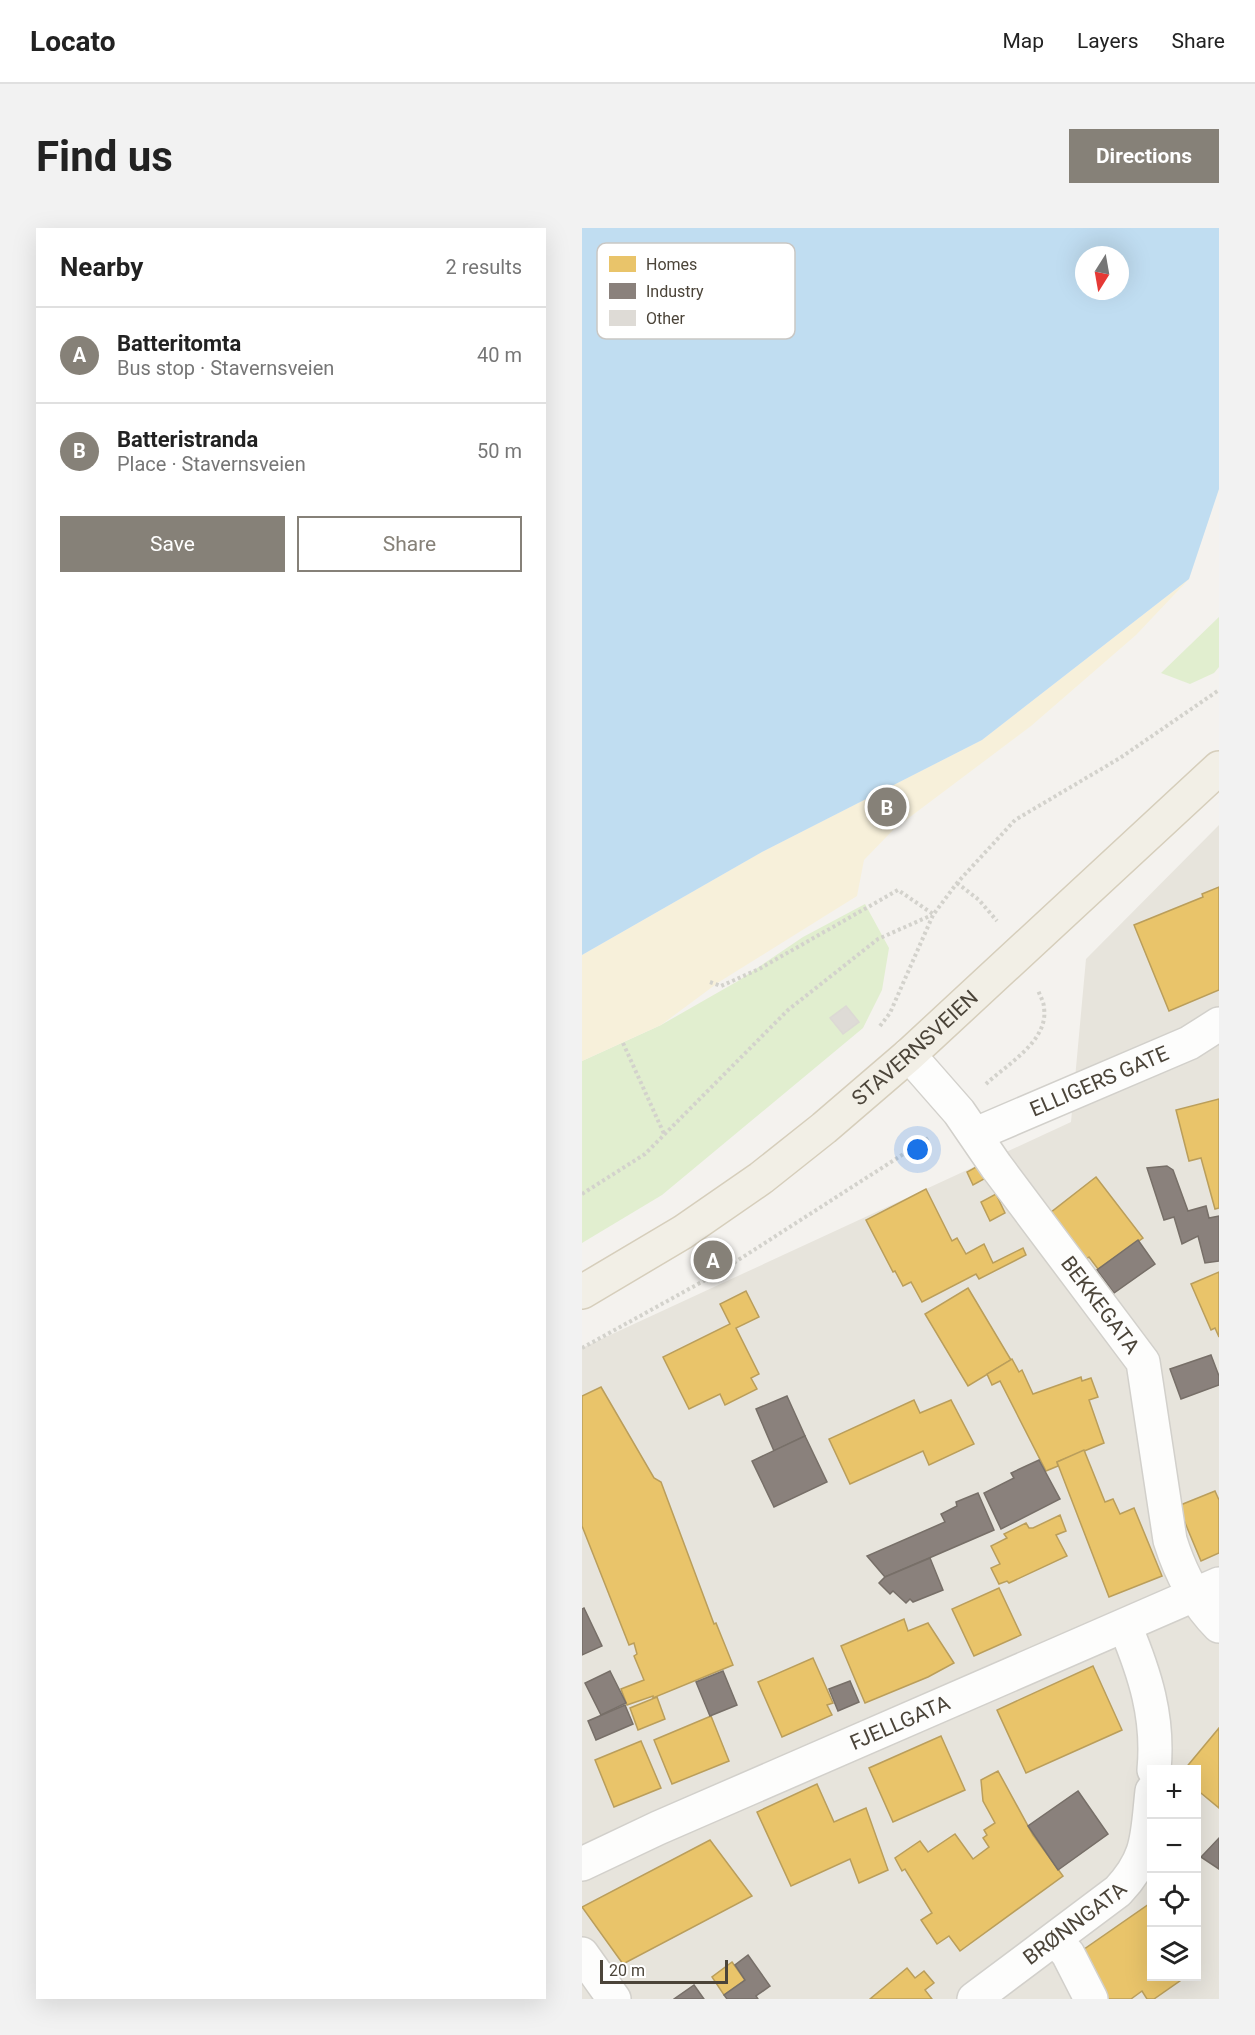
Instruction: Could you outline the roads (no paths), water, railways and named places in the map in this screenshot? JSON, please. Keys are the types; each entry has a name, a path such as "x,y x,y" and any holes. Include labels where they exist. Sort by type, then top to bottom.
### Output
{"main road":[{"name":"STAVERNSVEIEN","path":"582,1292 683,1232 761,1178 909,1055 1219,768"}],"street":[{"name":"ELLIGERS GATE","path":"976,1134 1189,1043 1219,1024"},
{"name":"BEKKEGATA","path":"909,1055 976,1134 996,1166 1143,1362 1170,1540 1178,1567 1206,1589 1219,1626"},
{"name":"FJELLGATA","path":"582,1864 679,1819 1206,1589"},
{"path":"1125,1626 1143,1670 1153,1705 1156,1730 1154,1765"},
{"name":"BRØNNGATA","path":"974,1999 1118,1891 1134,1874 1146,1844 1149,1819"},
{"path":"1055,1939 1068,1954 1090,1999"},
{"path":"582,1954 614,1999"}],"water":[{"path":"582,228 1219,228 1219,489 1189,579 982,740 762,852 582,955"}],"place":[{"name":"Batteristranda","path":"887,807"},
{"name":"Batteritomta","path":"713,1260"}]}
